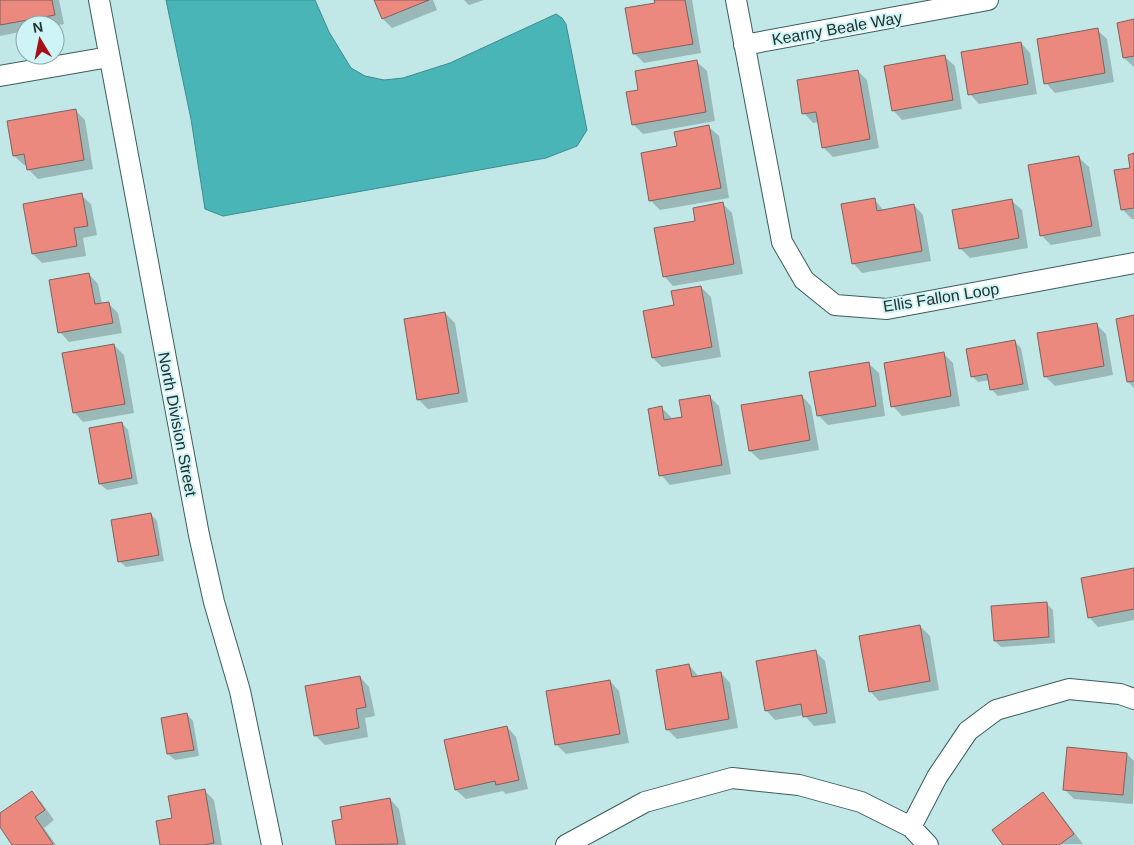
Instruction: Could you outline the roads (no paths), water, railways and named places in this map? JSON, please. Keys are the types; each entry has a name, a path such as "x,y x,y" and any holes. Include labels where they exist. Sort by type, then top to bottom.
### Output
{"street":[{"name":"North Division Street","path":"99,0 199,535 214,602 240,691 272,845"},
{"name":"Ellis Fallon Loop","path":"736,0 782,242 804,280 835,305 887,309 1134,263"},
{"name":"Kearny Beale Way","path":"744,45 988,0"},
{"path":"0,76 109,56"},
{"path":"912,827 937,777 968,731 996,710 1070,690 1120,694 1134,699"},
{"path":"566,845 645,802 732,778 798,785 861,802 912,827 928,845"}],"water":[{"path":"166,0 315,0 329,32 351,68 365,76 384,80 403,78 450,63 556,14 566,24 587,130 577,146 546,158 223,216 205,209 191,119"}]}
